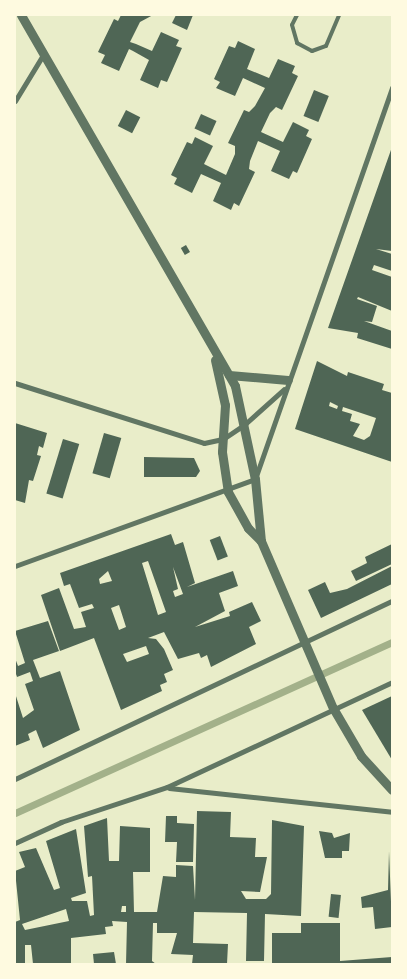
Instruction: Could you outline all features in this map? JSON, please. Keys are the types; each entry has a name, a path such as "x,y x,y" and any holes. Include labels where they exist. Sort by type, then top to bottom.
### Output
{"street":[{"path":"21,15 213,353 229,375 245,424 255,479 262,541 331,704 362,756 392,790"},
{"path":"15,100 43,55"},
{"path":"15,566 228,492 255,479 286,384 392,87"},
{"path":"213,353 225,405 223,439 228,492 248,528 262,541"},
{"path":"229,375 286,384"},
{"path":"15,383 191,442 223,439 245,424 286,384"},
{"path":"15,779 304,644 392,600"},
{"path":"15,843 61,822 166,787 331,704 392,682"},
{"path":"166,787 392,812"}],"lane":[{"path":"297,15 292,25 297,43 312,51 326,46 340,15"}],"building":[{"path":"121,15 153,15 140,22 130,42 152,51 161,32 179,40 176,46 182,48 167,82 161,80 158,88 140,80 149,60 129,49 119,71 101,63 105,55 98,52 114,19 118,21"},
{"path":"176,15 193,15 187,30 172,23"},
{"path":"238,41 255,49 247,69 269,78 278,59 295,66 292,73 298,76 282,110 276,107 270,113 261,132 283,142 293,122 309,130 306,136 312,139 297,173 293,171 289,179 271,171 280,151 258,141 249,169 255,172 239,206 234,203 231,210 213,201 221,183 201,174 192,193 174,184 177,178 171,175 187,142 192,144 195,137 213,146 204,164 226,175 235,154 235,146 228,143 244,110 249,112 255,106 265,88 243,78 235,96 216,88 220,82 214,79 229,46 235,48"},
{"path":"314,90 329,96 318,122 304,116"},
{"path":"126,110 140,117 132,133 118,126"},
{"path":"201,114 217,121 210,136 194,129"},
{"path":"392,147 392,251 376,249 392,254 392,271 374,265 372,270 392,277 392,311 358,297 357,299 377,306 372,322 364,321 392,331 392,349 357,338 358,333 328,328"},
{"path":"186,245 190,252 185,255 181,248"},
{"path":"317,361 347,376 348,372 384,384 382,390 392,393 392,462 295,429","holes":["330,402 338,406 337,409 329,406","343,407 376,418 370,436 364,440 353,436 360,424 350,421 352,414 342,411"]},
{"path":"15,423 47,433 43,448 39,446 37,455 41,456 33,481 29,480 25,503 15,500"},
{"path":"104,433 121,438 110,478 92,473"},
{"path":"63,439 79,444 63,498 46,494"},
{"path":"144,457 194,458 200,471 196,477 144,477"},
{"path":"171,534 175,545 183,542 195,583 187,587 233,571 238,586 219,593 225,611 195,627 230,616 229,612 252,602 261,621 249,627 256,644 211,667 207,655 201,658 199,653 178,659 164,632 148,638 156,639 164,649 173,670 164,674 167,682 160,685 162,691 121,710 94,638 60,651 41,595 59,588 74,629 86,627 81,612 94,608 92,604 79,608 70,584 64,586 60,573","holes":["148,561 166,612 158,615 142,563","173,567 183,594 175,597 173,591 178,589","108,571 112,581 100,584 99,579","119,605 126,627 119,630 111,608","146,646 149,654 127,662 123,654"]},
{"path":"220,536 228,557 218,560 210,540"},
{"path":"392,544 392,564 356,581 351,571 367,563 365,557"},
{"path":"392,566 392,584 321,618 308,590 325,582 330,593 347,589"},
{"path":"48,621 59,651 33,660 40,678 60,671 80,730 43,748 36,730 28,734 30,740 15,746 15,693 23,718 34,710 25,684 33,681 30,672 17,677 15,671 15,658 18,666 25,663 15,631"},
{"path":"392,696 392,760 362,710"},
{"path":"197,811 231,812 230,837 256,838 255,857 267,857 260,892 241,891 246,899 266,899 271,894 272,820 304,826 301,916 265,914 264,961 246,961 247,913 194,912 193,943 228,944 227,964 192,964 193,955 171,954 177,933 157,933 157,923 153,923 152,961 156,964 126,964 127,922 112,921 113,926 105,927 106,934 71,938 71,964 33,964 31,945 25,945 25,964 15,964 15,922 20,920 15,871 25,867 19,852 36,848 54,890 60,888 46,841 76,829 86,893 71,898 72,901 87,901 90,916 94,915 92,876 88,877 84,826 107,818 109,861 119,861 120,826 150,828 150,872 133,872 134,912 157,912 163,876 176,877 176,865 193,866 195,900","holes":["122,906 126,906 126,912 121,912","66,909 69,921 25,930 22,924"]},
{"path":"166,816 177,816 177,823 194,824 193,862 176,862 177,842 165,842"},
{"path":"319,831 332,833 334,838 350,833 349,851 342,851 342,858 325,858"},
{"path":"389,851 392,927 375,929 373,907 362,908 361,897 388,890"},
{"path":"331,894 341,895 339,918 329,917"},
{"path":"301,923 340,923 340,961 392,957 392,964 272,964 272,933 301,933"},
{"path":"114,952 116,964 94,964 93,954"}],"waterway":[{"path":"15,813 392,642"}]}
